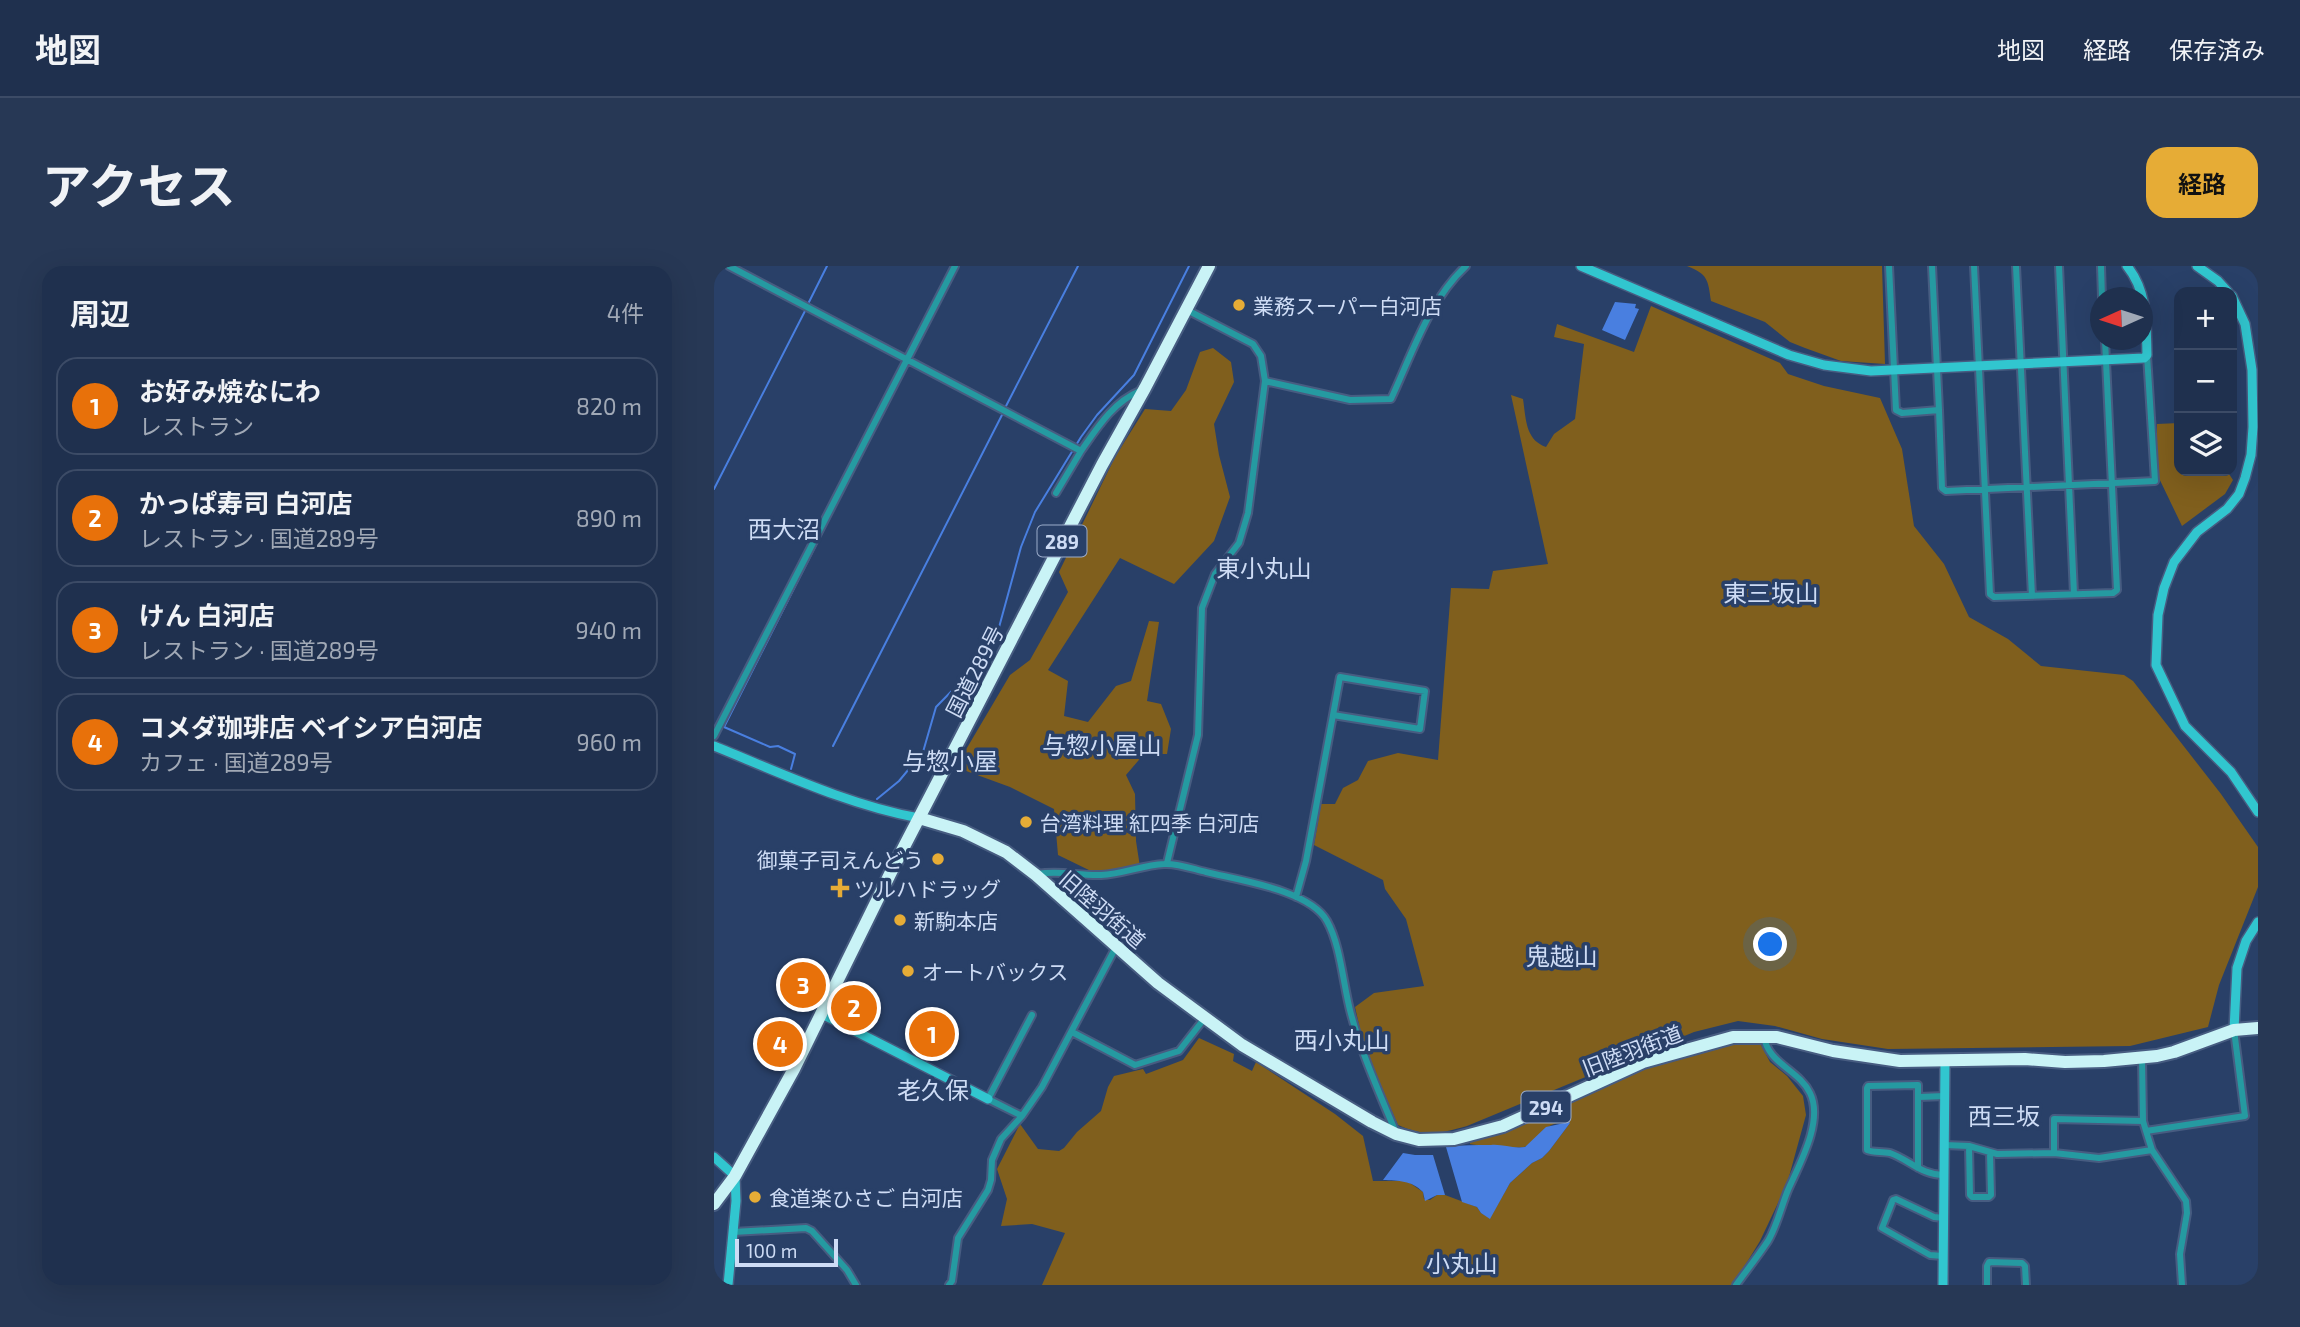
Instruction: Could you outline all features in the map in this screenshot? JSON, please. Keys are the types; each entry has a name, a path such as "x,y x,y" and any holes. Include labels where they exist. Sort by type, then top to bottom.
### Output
{"highway":[{"name":"国道289号","path":"714,1205 735,1175 794,1069 919,818 1102,465 1209,266"},
{"name":"旧陸羽街道","path":"919,818 986,840 1006,852 1036,875 1158,983 1242,1045 1372,1122 1396,1134 1419,1140 1436,1141 1503,1126 1643,1062 1718,1039 1764,1036 1856,1056 1900,1062 2025,1059 2078,1062 2142,1058 2174,1052 2234,1030 2258,1028"}],"street":[{"path":"729,266 1081,452"},
{"path":"714,736 955,266"},
{"path":"1265,381 1350,400 1391,399 1438,299 1453,278 1466,266"},
{"path":"1581,266 1796,358 1847,370 1894,371 2063,363 2144,358 2147,355"},
{"path":"1889,266 1896,410 1902,413 1939,410"},
{"path":"1932,266 1942,488 1946,491 2155,481 2145,306 2136,276 2127,266"},
{"path":"1974,266 1990,594 1994,597 2113,593 2117,590 2106,350"},
{"path":"2016,266 2032,596"},
{"path":"2059,266 2074,594"},
{"path":"2101,266 2102,287"},
{"path":"2197,266 2223,287"},
{"path":"2237,307 2245,324 2252,370 2251,455 2239,494 2227,509 2197,532 2174,562 2158,615 2156,665 2185,726 2231,772 2258,812"},
{"path":"1167,863 1198,734 1202,608 1215,574 1239,543 1248,513 1265,381 1261,356 1253,344 1187,310"},
{"path":"1056,493 1099,424 1128,396 1145,388"},
{"path":"1296,897 1306,861 1340,677 1425,691 1420,729 1333,715"},
{"name":"旧陸羽街道","path":"714,746 804,783 887,812 919,818"},
{"path":"1036,875 1049,872 1099,876 1167,863 1257,884 1296,897 1319,910 1328,922 1334,939 1351,1014 1368,1066 1396,1134"},
{"path":"2146,1131 2245,1116 2234,1030 2237,968 2246,941 2258,922"},
{"path":"949,1285 952,1281 958,1238 988,1190 992,1160 1001,1139 1022,1116 1042,1087 1116,945"},
{"path":"820,1013 1022,1116"},
{"path":"988,1099 1032,1015"},
{"path":"1072,1032 1135,1065 1179,1051 1204,1018"},
{"path":"1736,1285 1769,1239 1803,1161 1815,1111 1810,1092 1803,1082 1769,1053 1764,1036"},
{"path":"2142,1058 2143,1121 2146,1131 2152,1150 2186,1201 2187,1213 2180,1254 2182,1285"},
{"path":"1943,1285 1945,1062"},
{"path":"1919,1168 1918,1085 1868,1086 1867,1150 1889,1153 1931,1175 1944,1175"},
{"path":"1919,1097 1945,1096"},
{"path":"2054,1153 2054,1119 2143,1121"},
{"path":"1945,1146 1969,1146 1990,1153 2054,1153 2099,1158 2152,1150"},
{"path":"1969,1146 1972,1197 1991,1195 1990,1153"},
{"path":"714,1157 735,1175 736,1201 728,1285"},
{"path":"1943,1256 1930,1255 1882,1228 1893,1199 1934,1217 1944,1218"},
{"path":"733,1232 806,1228 812,1231 847,1270 856,1285"},
{"path":"1987,1285 1989,1262 2022,1263 2025,1266 2026,1285"}],"shaded area":[{"path":"1687,266 1882,266 1885,364 1841,361 1790,342 1765,322 1711,301 1706,279"},
{"path":"1651,306 1780,363 1788,374 1824,386 1880,398 1902,449 1914,526 1944,564 1969,617 2008,639 2041,666 2124,675 2133,681 2221,794 2258,847 2258,887 2219,985 2208,1027 2130,1046 1888,1049 1822,1039 1775,1026 1738,1021 1694,1032 1467,1126 1432,1133 1398,1125 1365,1051 1355,1007 1374,993 1424,986 1406,919 1385,889 1383,880 1314,845 1321,804 1335,804 1343,788 1358,780 1368,761 1398,753 1438,760 1451,588 1489,589 1493,571 1548,564 1511,395 1523,399 1530,434 1546,447 1554,434 1575,419 1584,344 1554,337 1557,324 1634,352"},
{"path":"1213,348 1231,362 1234,382 1214,424 1230,497 1214,541 1174,584 1120,558 1048,670 1068,681 1064,716 1088,722 1116,686 1131,681 1149,621 1159,622 1147,701 1161,704 1171,729 1167,754 1144,754 1126,775 1135,794 1136,841 1140,867 1095,873 1058,855 1054,809 1010,787 958,768 961,758 1010,675 1030,660 1068,592 1059,572 1115,457 1145,409 1171,411 1186,390 1200,352"},
{"path":"2174,423 2174,476 2230,476 2233,480 2225,494 2182,526 2157,474 2157,424"},
{"path":"1199,1038 1234,1054 1233,1061 1252,1071 1256,1062 1335,1114 1363,1136 1373,1181 1407,1181 1423,1192 1424,1199 1430,1200 1437,1195 1445,1195 1477,1207 1490,1218 1510,1183 1549,1151 1570,1123 1548,1127 1524,1147 1470,1144 1470,1141 1507,1132 1628,1072 1717,1045 1760,1043 1770,1062 1787,1076 1803,1096 1806,1115 1787,1184 1760,1241 1733,1285 1042,1285 1065,1233 1032,1224 1001,1226 1007,1199 997,1169 1020,1124 1038,1149 1059,1151 1101,1111 1114,1076 1143,1069 1146,1074 1183,1060"}],"water":[{"path":"1615,302 1636,304 1635,308 1639,309 1625,340 1602,330"},
{"path":"1569,1122 1549,1151 1510,1183 1490,1219 1477,1207 1462,1202 1446,1147 1525,1147 1546,1127"},
{"path":"1403,1153 1433,1155 1445,1195 1437,1195 1425,1201 1423,1192 1414,1185 1383,1180"}],"waterway":[{"path":"808,304 827,266"},
{"path":"1005,408 1078,266"},
{"path":"877,799 899,781 923,752 936,707 989,653 998,631 1021,547 1035,512 1081,437 1097,415 1134,375 1189,266"},
{"path":"714,489 806,309"},
{"path":"833,746 1003,413"},
{"path":"791,769 795,754 778,746 770,747 724,727 829,519"}],"place":[{"name":"業務スーパー白河店","path":"1239,305"},
{"name":"台湾料理 紅四季 白河店","path":"1026,822"},
{"name":"御菓子司えんどう","path":"938,859"},
{"name":"ツルハドラッグ","path":"840,888"},
{"name":"新駒本店","path":"900,920"},
{"name":"オートバックス","path":"908,971"},
{"name":"けん 白河店","path":"803,985"},
{"name":"かっぱ寿司 白河店","path":"854,1008"},
{"name":"お好み焼なにわ","path":"932,1034"},
{"name":"コメダ珈琲店 ベイシア白河店","path":"780,1044"},
{"name":"食道楽ひさご 白河店","path":"755,1197"}],"district":[{"name":"西大沼","path":"784,528"},
{"name":"東小丸山","path":"1264,567"},
{"name":"東三坂山","path":"1771,592"},
{"name":"与惣小屋山","path":"1102,744"},
{"name":"与惣小屋","path":"950,760"},
{"name":"鬼越山","path":"1562,955"},
{"name":"西小丸山","path":"1342,1039"},
{"name":"老久保","path":"933,1089"},
{"name":"西三坂","path":"2004,1115"},
{"name":"小丸山","path":"1462,1262"}]}
